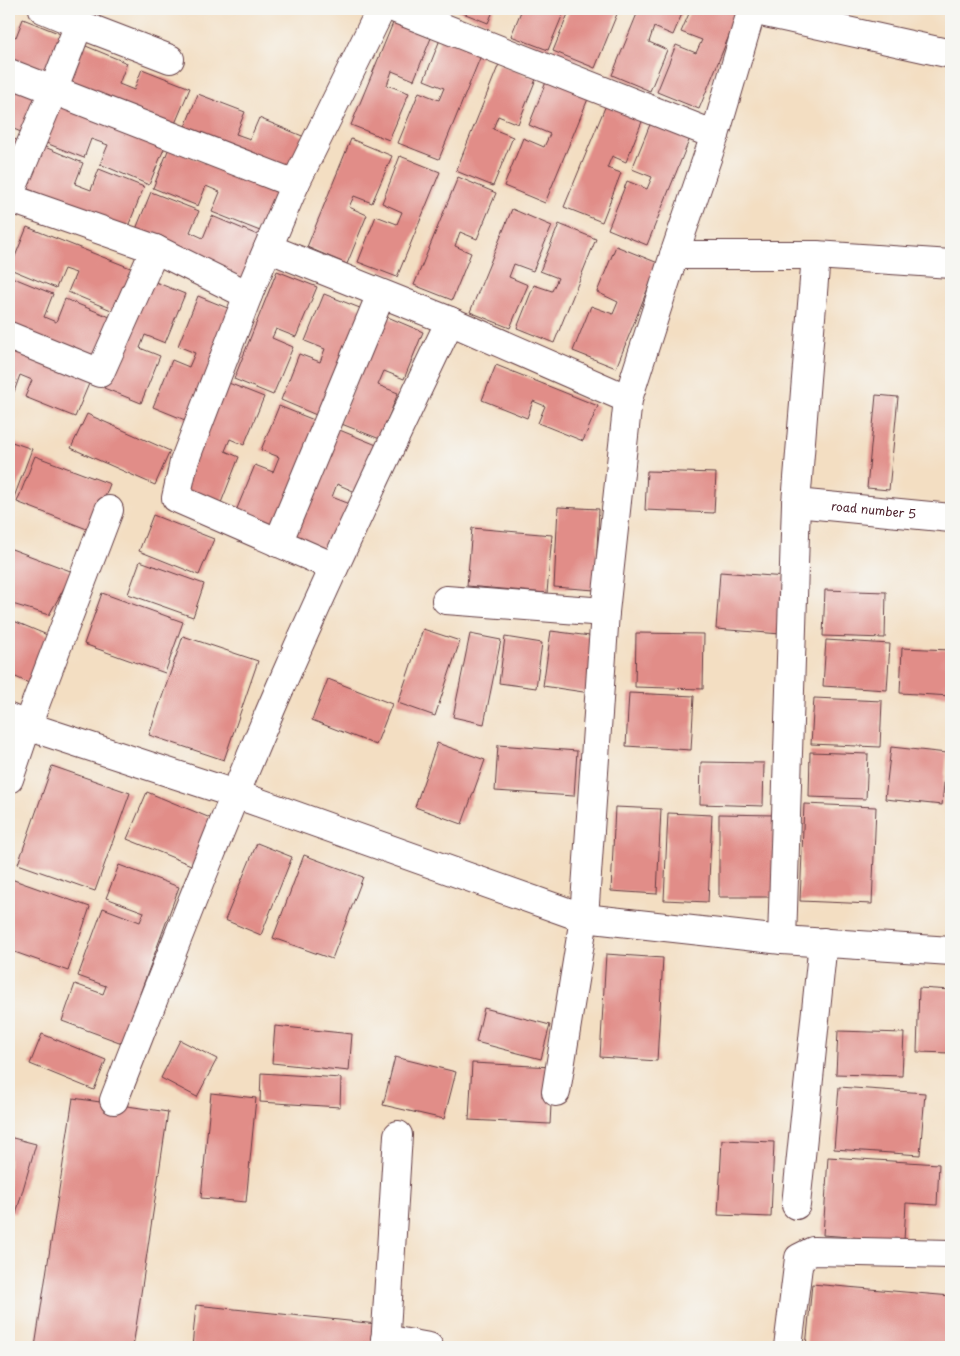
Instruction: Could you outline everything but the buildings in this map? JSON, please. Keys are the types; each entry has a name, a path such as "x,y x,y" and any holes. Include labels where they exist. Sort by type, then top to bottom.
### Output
{"street":[{"path":"43,9 170,59"},
{"path":"334,567 176,498 184,462 248,295 295,184 381,9"},
{"path":"396,9 715,135"},
{"path":"556,1092 584,918 605,612 628,399 715,135 752,9 951,54"},
{"path":"79,24 9,197 156,250 248,295"},
{"path":"9,73 295,184"},
{"path":"268,248 450,321 628,399"},
{"path":"9,336 100,373 156,250"},
{"path":"674,255 816,255 951,264"},
{"path":"782,940 796,504 816,255"},
{"path":"278,543 381,294"},
{"path":"114,1100 235,794 334,567 450,321"},
{"name":"road number 5","path":"796,504 951,518"},
{"path":"9,779 18,722 109,510"},
{"path":"446,600 605,612"},
{"path":"18,722 235,794 584,918 782,940 951,951"},
{"path":"796,1205 823,942"},
{"path":"398,1135 385,1343 429,1347"},
{"path":"788,1347 799,1258 813,1251 951,1254"}]}
